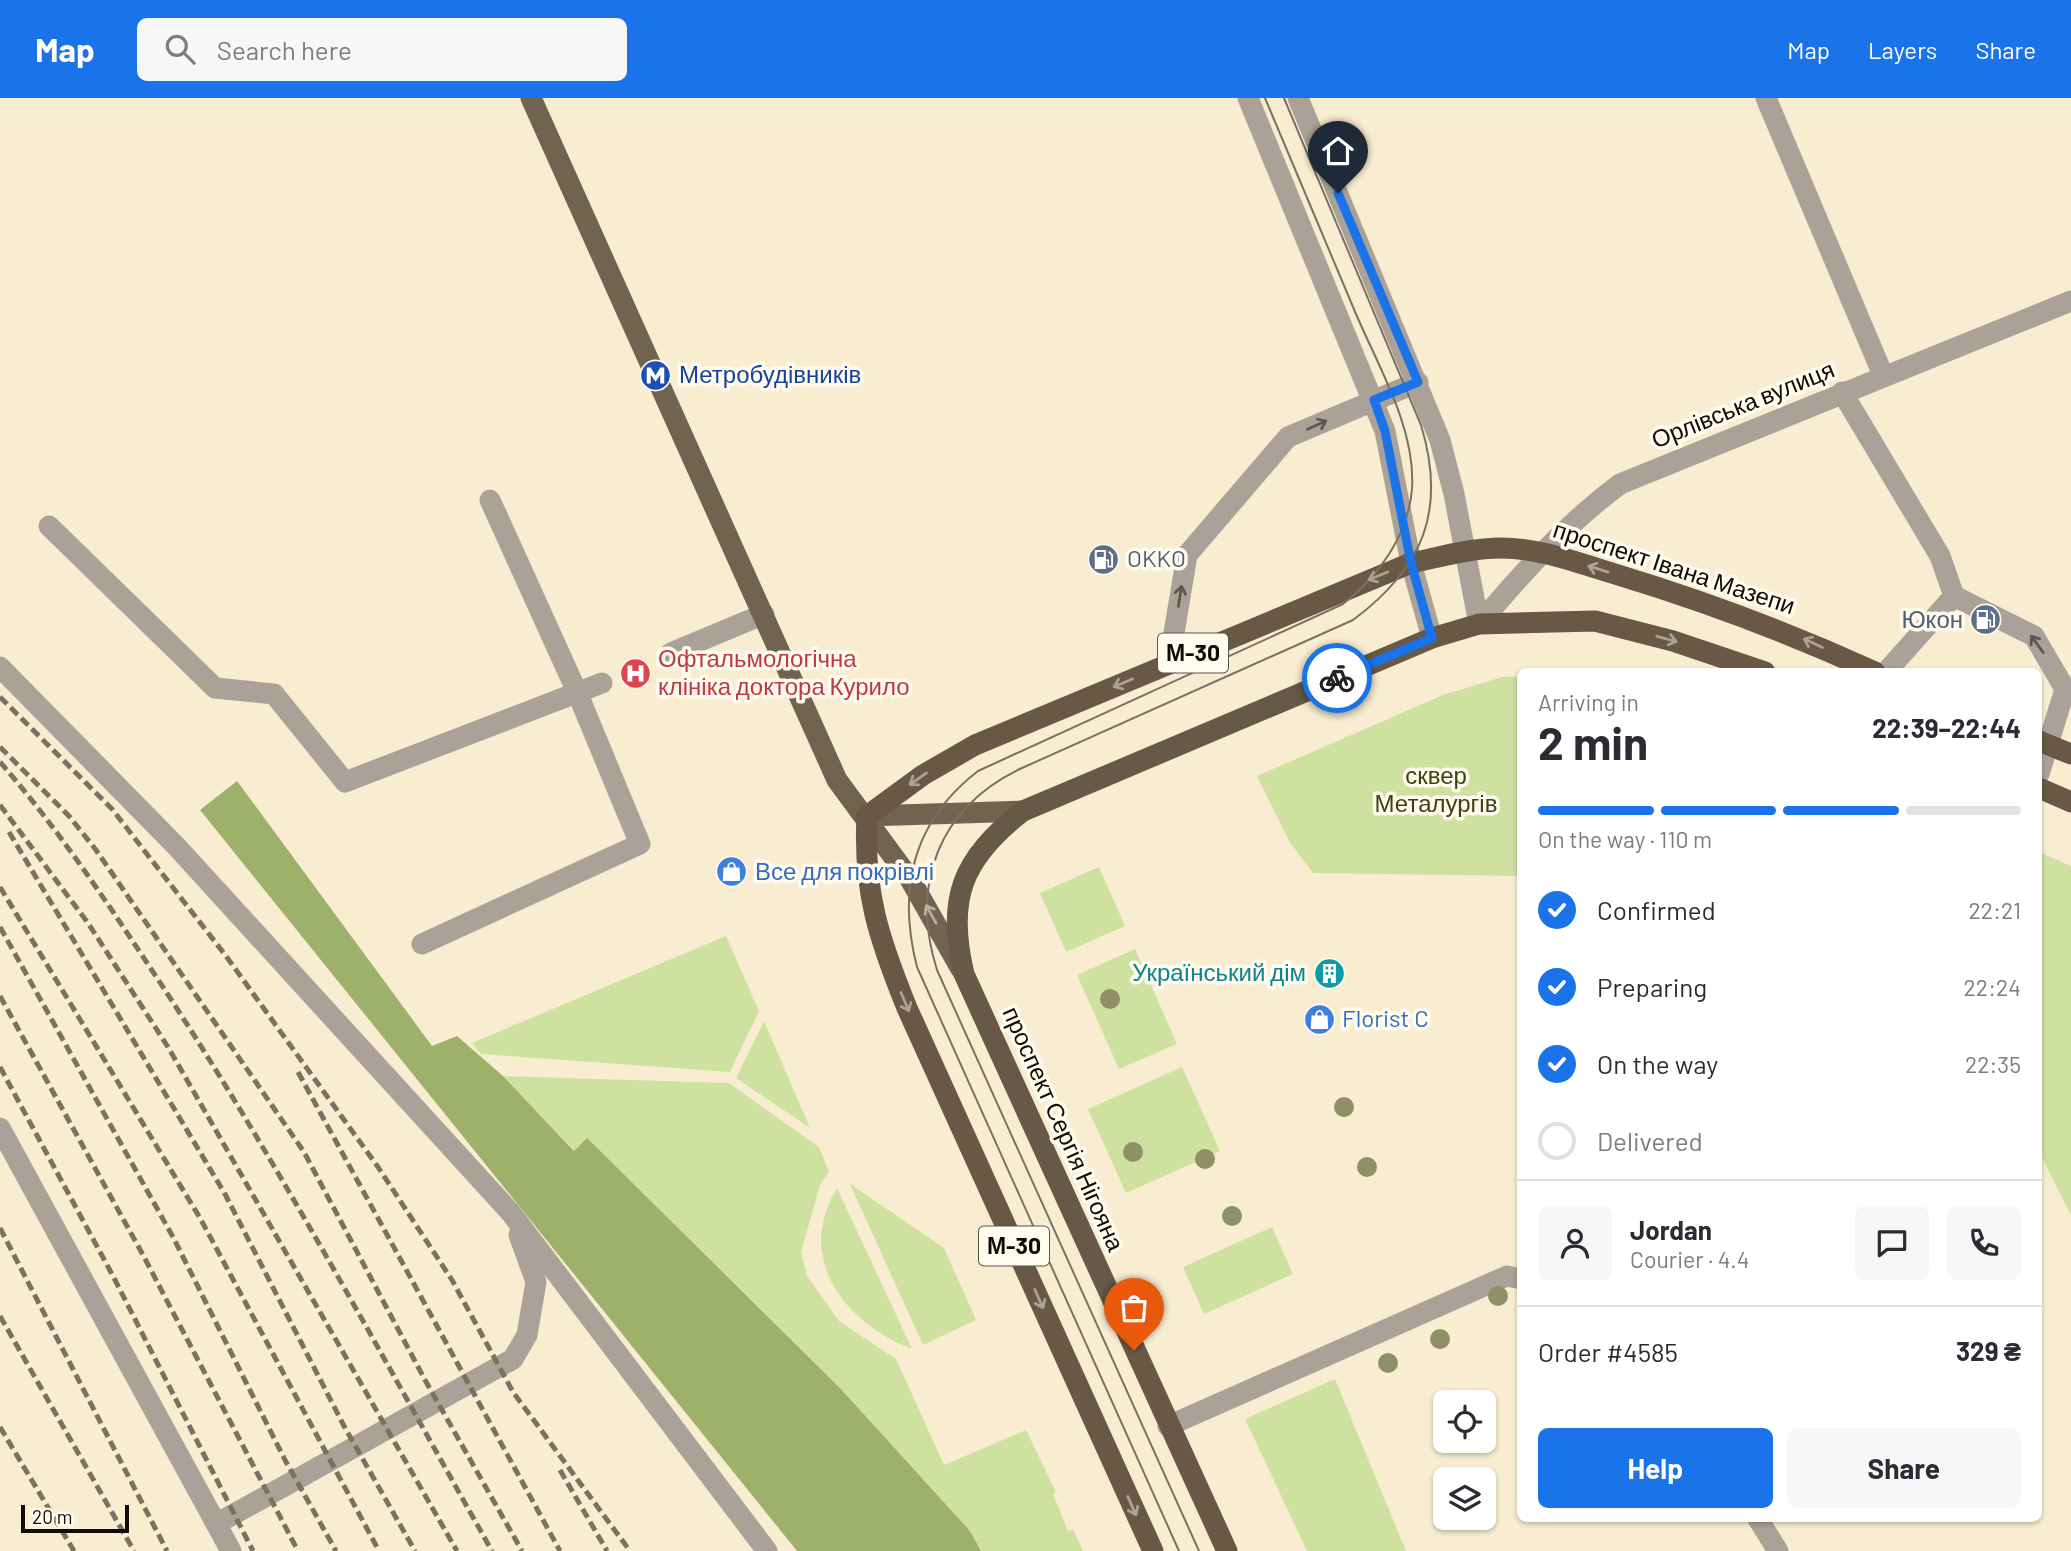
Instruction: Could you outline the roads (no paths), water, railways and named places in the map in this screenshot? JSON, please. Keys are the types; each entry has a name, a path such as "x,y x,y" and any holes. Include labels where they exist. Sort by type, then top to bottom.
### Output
{"highway":[{"name":"проспект Івана Мазепи","path":"867,816 923,775 975,745 1411,563 1465,552 1501,548 1541,551 1699,600 1798,636 1866,668"},
{"name":"М-30","path":"964,974 955,937 958,900 962,888 971,864 993,834 1023,811 1432,638 1479,624 1595,621 1673,640 1754,668"},
{"path":"2044,743 2071,754"},
{"path":"2042,789 2071,802"},
{"name":"М-30","path":"867,816 865,845 871,903 879,939 913,1021 1153,1551"},
{"name":"проспект Сергія Нігояна","path":"964,974 1227,1551"}],"main road":[{"name":"проспект Сергія Нігояна","path":"531,98 837,780 852,803 867,816 910,879 964,974"},
{"path":"867,816 1023,811"}],"street":[{"path":"1248,98 1385,431 1411,563 1432,638"},
{"path":"1298,98 1418,382 1447,466 1479,624"},
{"path":"1766,98 1883,376"},
{"name":"Орлівська вулиця","path":"1479,624 1541,551 1581,514 1620,484 2071,301"},
{"path":"1169,663 1187,555 1289,437 1418,382"},
{"path":"1842,393 1940,556 1954,596 2034,636 2065,689 2044,743"},
{"path":"422,944 640,844 577,692 490,500"},
{"path":"50,526 215,688 274,694 345,782 602,683"},
{"path":"1890,668 1954,596"},
{"path":"671,653 764,614"},
{"path":"0,667 177,847 511,1213 767,1551"},
{"path":"0,1128 231,1551"},
{"path":"216,1524 513,1359 527,1335 536,1282 511,1213"},
{"path":"1168,1426 1507,1276 1517,1278"},
{"path":"1760,1522 1778,1551"}],"tram line":[{"path":"1179,1551 917,967 911,938 910,884 924,835 938,812 978,771 1343,604 1368,581 1398,539 1412,489 1412,466 1402,422 1265,98"},
{"path":"1199,1551 937,970 929,938 927,908 930,879 938,852 951,827 969,804 993,785 1022,768 1353,620 1397,580 1423,535 1429,511 1431,484 1421,425 1284,98"}],"railway":[{"path":"0,697 112,809 226,956 378,1167 452,1280 513,1392 630,1551"},
{"path":"0,747 69,816 96,850 304,1152 425,1380 522,1551"},
{"path":"0,762 84,870 205,1053 331,1265 492,1551"},
{"path":"0,805 88,923 168,1047 457,1551"},
{"path":"9,832 225,1194 344,1426 415,1551"},
{"path":"0,887 200,1218 379,1551"},
{"path":"0,927 173,1237 285,1460 336,1551"},
{"path":"0,996 143,1255 298,1551"},
{"path":"0,1067 113,1276 253,1551"},
{"path":"298,1072 560,1551"},
{"path":"0,1228 167,1551"},
{"path":"0,1316 134,1551"},
{"path":"0,1427 74,1551"},
{"path":"560,1470 607,1551"}],"place":[{"name":"Метробудівників","path":"656,375"},
{"name":"OKKO","path":"1104,559"},
{"name":"Юкон","path":"1986,620"},
{"name":"Офтальмологічна клініка доктора Курило","path":"635,673"},
{"name":"Все для покрівлі","path":"732,872"},
{"name":"Український дім","path":"1329,973"},
{"name":"Florist C","path":"1319,1019"}],"park label":[{"name":"сквер Металургів","path":"1436,790"}]}
